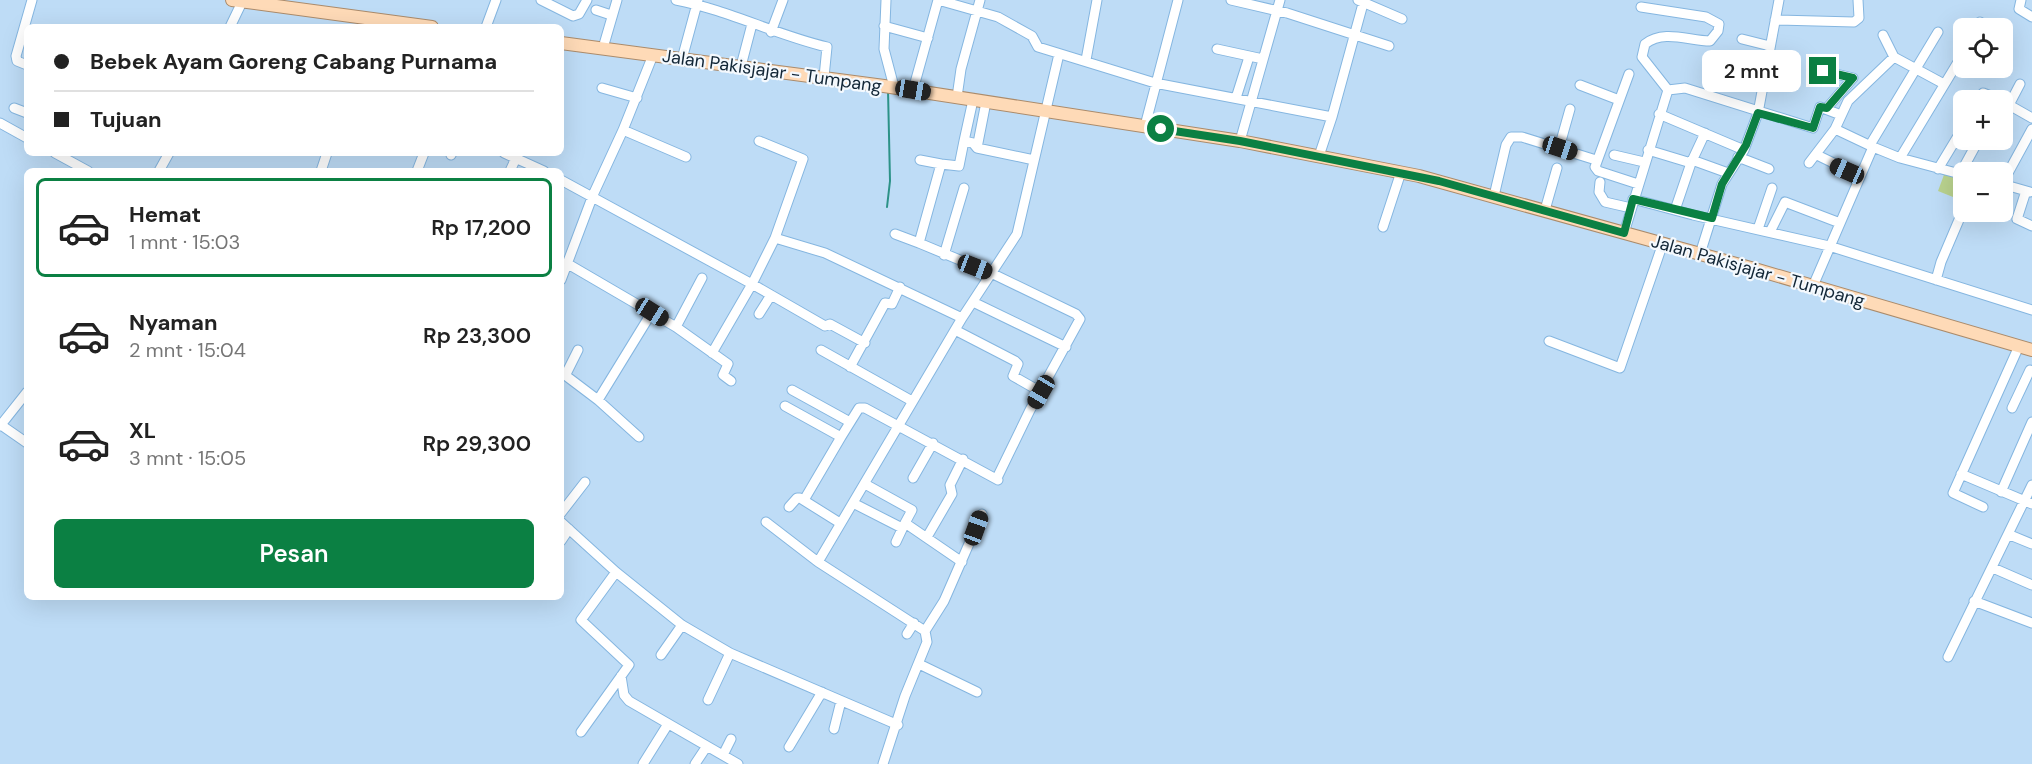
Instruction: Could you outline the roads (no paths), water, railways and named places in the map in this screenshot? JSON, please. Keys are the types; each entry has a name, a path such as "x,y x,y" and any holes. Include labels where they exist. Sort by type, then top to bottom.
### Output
{"main road":[{"path":"237,1 382,24"},
{"name":"Jalan Pakisjajar - Tumpang","path":"564,43 913,90 1240,141 1401,172 1663,243 2032,350"}],"street":[{"path":"25,24 32,0"},
{"path":"487,24 496,0"},
{"path":"541,0 573,16 579,14 587,0"},
{"path":"603,48 617,0"},
{"path":"676,0 697,2 771,32 827,47 824,77"},
{"path":"771,32 783,0"},
{"path":"886,0 884,55 890,87"},
{"path":"913,90 938,0 977,11 1020,28 1032,36 1038,47 1086,60 1125,76 1332,117"},
{"path":"957,97 980,0"},
{"path":"1086,60 1097,0"},
{"path":"1145,126 1178,0"},
{"path":"1231,0 1277,11 1389,46"},
{"path":"1240,141 1280,0"},
{"path":"1700,254 1718,192 1741,154 1758,113 1779,0"},
{"path":"1774,20 1854,22 1859,18 1858,0"},
{"path":"2021,0 2019,9 2032,17"},
{"path":"231,24 237,1"},
{"path":"1318,156 1332,117 1362,1 1402,19"},
{"path":"682,59 697,2"},
{"path":"1641,7 1706,16 1719,24 1715,38 1710,41 1670,36 1658,38 1646,44 1642,57 1668,90"},
{"path":"596,10 611,15"},
{"path":"741,66 752,24"},
{"path":"884,26 928,38"},
{"path":"24,28 16,56 17,61 24,64"},
{"path":"1813,286 1871,146 1938,32"},
{"path":"1883,35 1894,57 1944,84"},
{"path":"1742,39 1770,46"},
{"path":"1217,49 1263,59"},
{"path":"818,562 962,318 1017,234 1046,111 1049,107 1059,54"},
{"path":"564,273 593,195 637,98 653,55"},
{"path":"1236,98 1249,57"},
{"path":"1809,163 1835,129 1848,101 1894,57"},
{"path":"1900,158 1953,69"},
{"path":"1823,71 1857,75 1827,108"},
{"path":"1629,74 1595,167 1598,171 1638,184"},
{"path":"2013,92 2020,84"},
{"path":"1580,85 1619,100"},
{"path":"602,88 637,98"},
{"path":"1668,90 1685,88 1758,113 1813,128 1820,107 1841,114"},
{"path":"1624,233 1668,90"},
{"path":"920,160 959,166 964,141 980,101"},
{"path":"977,148 980,101"},
{"path":"14,108 24,112"},
{"path":"2013,108 2032,118"},
{"path":"1560,148 1570,109"},
{"path":"1659,114 1705,133 1769,169"},
{"path":"0,123 24,136"},
{"path":"1835,129 1900,158 1953,173"},
{"path":"2013,163 2032,129"},
{"path":"623,130 686,157"},
{"path":"1675,210 1691,162 1705,133"},
{"path":"1494,196 1506,145 1511,137 1522,137 1596,160"},
{"path":"712,353 752,284 775,238 803,159 759,141"},
{"path":"964,141 974,144 977,148 1034,160"},
{"path":"1938,169 1953,144"},
{"path":"2021,148 2032,152"},
{"path":"1648,150 1728,173"},
{"path":"1817,154 1860,176"},
{"path":"1614,155 1644,162"},
{"path":"60,156 82,168"},
{"path":"511,156 538,168"},
{"path":"511,168 516,158"},
{"path":"919,243 940,164"},
{"path":"1545,210 1557,168"},
{"path":"1383,227 1401,172"},
{"path":"564,181 593,195 825,326 830,324 865,343"},
{"path":"1600,182 1599,192 1605,202 1632,203 1675,210 1829,246 2032,310"},
{"path":"2013,187 2029,192 2017,219 2032,226"},
{"path":"944,255 964,188"},
{"path":"1758,229 1772,188"},
{"path":"1770,232 1785,202 1840,222"},
{"path":"1936,280 1958,222"},
{"path":"804,500 861,407 933,442 998,479 1078,324 1079,316 991,273 895,234"},
{"path":"775,238 825,253 962,318"},
{"path":"1549,341 1620,368 1663,243"},
{"path":"568,264 652,312 728,364 723,375 731,381"},
{"path":"676,327 702,278"},
{"path":"850,367 885,303 892,304 900,287"},
{"path":"759,314 771,296"},
{"path":"973,302 1066,347"},
{"path":"597,400 652,312"},
{"path":"955,330 1015,361 1018,364 1013,376 1041,392"},
{"path":"1983,507 1954,495 1961,474 2019,346"},
{"path":"564,371 578,350"},
{"path":"821,350 912,401"},
{"path":"2012,408 2031,369"},
{"path":"564,374 639,437"},
{"path":"792,390 850,422"},
{"path":"24,398 0,425 24,441"},
{"path":"785,406 841,437"},
{"path":"2001,492 2032,422"},
{"path":"914,477 933,442"},
{"path":"927,537 952,494 950,484 963,459"},
{"path":"1961,474 2029,503"},
{"path":"564,509 585,482"},
{"path":"865,484 912,510 896,542"},
{"path":"1948,657 1974,601 2029,503 2032,485"},
{"path":"789,507 797,498 804,500 840,523"},
{"path":"853,503 927,537 962,562"},
{"path":"884,764 893,723 927,642 925,631 944,601 982,514"},
{"path":"766,522 832,574 925,631"},
{"path":"564,525 616,572 682,625 730,652 893,723"},
{"path":"564,536 569,529"},
{"path":"2010,535 2032,544"},
{"path":"1993,568 2032,585"},
{"path":"581,732 629,664 581,620 616,572"},
{"path":"1974,601 2032,623"},
{"path":"907,634 914,623"},
{"path":"661,655 682,625"},
{"path":"708,700 730,652"},
{"path":"919,664 977,692"},
{"path":"621,676 624,695 629,701 738,764"},
{"path":"789,747 822,692"},
{"path":"834,729 841,701"},
{"path":"644,764 668,724"},
{"path":"723,755 731,739"},
{"path":"695,764 707,746"}],"waterway":[{"path":"887,207 890,181 888,90"}]}
